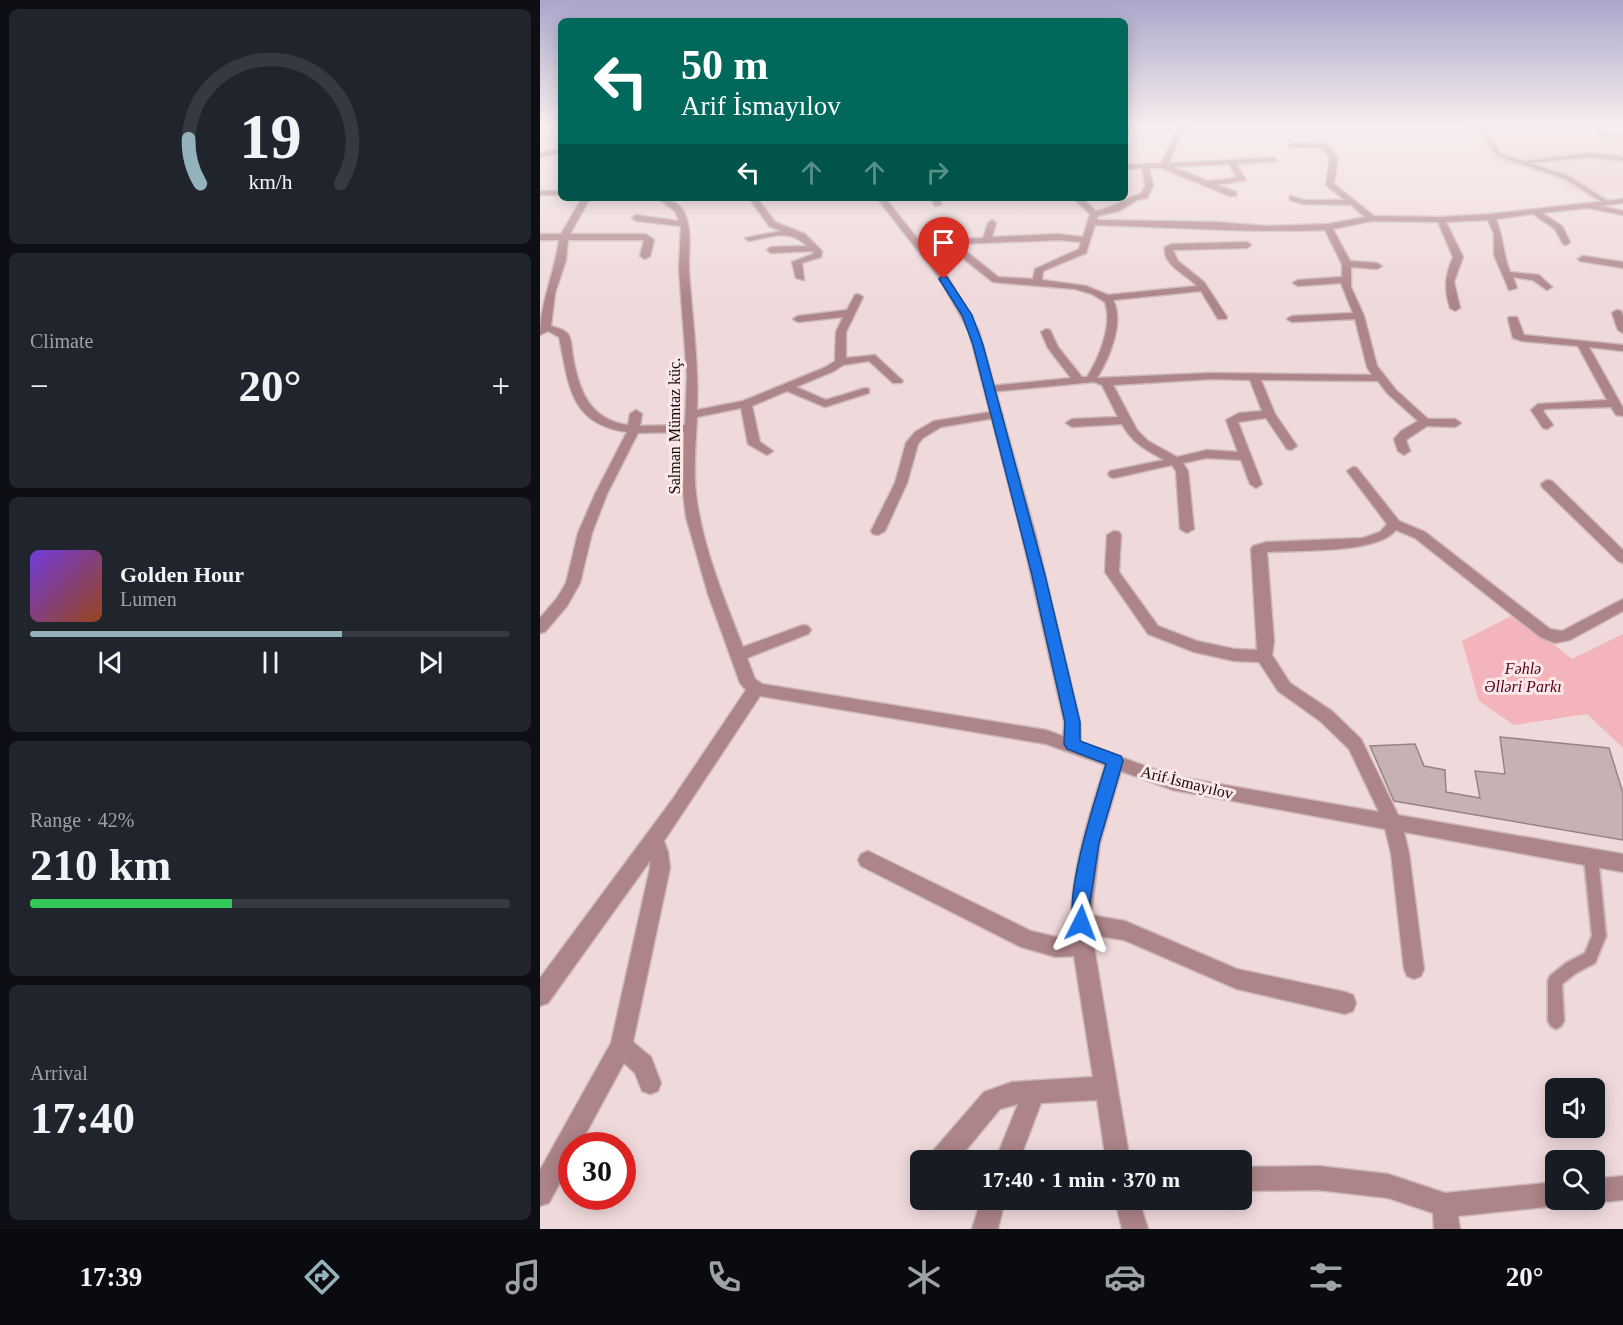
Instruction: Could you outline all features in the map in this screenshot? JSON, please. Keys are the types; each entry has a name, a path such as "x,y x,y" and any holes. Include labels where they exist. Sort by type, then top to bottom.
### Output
{"street":[{"path":"1128,200 1144,196 1149,184"},
{"path":"1214,184 1233,194"},
{"path":"1330,184 1372,218"},
{"path":"540,193 558,193"},
{"path":"1293,198 1303,202 1351,203"},
{"path":"584,201 564,237 561,260 550,293 543,330 558,331 564,336 574,387 585,411 605,422 633,431 692,428"},
{"path":"636,218 685,225 679,210 666,201"},
{"path":"756,201 772,224 802,236 815,248 818,255 797,262 801,278"},
{"path":"884,201 913,236 967,315 974,331 1051,626 1072,722 1072,744"},
{"path":"1079,201 1093,218 1259,228 1328,226 1372,218 1441,220 1491,217 1583,204 1623,201"},
{"path":"1037,282 1038,271 1079,255 1083,251 1093,218 1124,205 1127,201"},
{"path":"1583,204 1599,210 1623,213"},
{"path":"1533,211 1559,228 1566,242"},
{"path":"1491,217 1498,234 1497,245 1512,288"},
{"path":"1441,220 1458,257 1449,273 1449,290 1455,308"},
{"path":"932,223 986,274 1004,282 1037,282 1089,290 1107,298 1203,288"},
{"path":"987,239 992,224"},
{"name":"Salman Mümtaz küç.","path":"685,225 683,248 693,376 689,492 693,516 716,594 748,682 756,689"},
{"path":"1328,226 1347,264 1346,287 1359,316 1372,367 1378,378 1425,422"},
{"path":"749,238 789,232"},
{"path":"540,237 595,235 646,237 650,240 645,256"},
{"path":"950,242 1059,237 1085,240"},
{"path":"1222,317 1197,280 1176,265 1168,249 1247,245"},
{"path":"771,250 815,248"},
{"path":"1582,259 1623,265"},
{"path":"1347,264 1377,266"},
{"path":"1506,274 1536,277 1546,287"},
{"path":"1298,283 1346,280"},
{"path":"999,293 1004,282"},
{"path":"840,362 841,332 858,297"},
{"path":"1084,380 1098,370 1103,358 1111,329 1111,304 1107,298"},
{"path":"1617,313 1623,330"},
{"path":"798,319 848,314"},
{"path":"1292,318 1359,316"},
{"path":"1513,319 1517,336 1522,338 1623,348"},
{"path":"1046,332 1053,348 1084,380"},
{"path":"1547,425 1537,410 1542,406 1617,408 1582,344"},
{"path":"693,414 746,404 830,369 840,362 871,357 897,381"},
{"path":"990,389 1084,380 1106,382 1254,376 1378,378"},
{"path":"1254,376 1269,414 1291,446"},
{"path":"1106,382 1123,420 1144,444 1174,460 1182,471 1187,529"},
{"path":"787,387 825,404 864,391"},
{"path":"746,404 754,444 767,451"},
{"path":"540,628 562,602 573,584 585,533 601,494 633,431 636,414"},
{"path":"1256,484 1232,420 1239,417 1269,414"},
{"path":"878,531 901,483 912,443 919,435 938,424 997,415"},
{"path":"1072,423 1123,420"},
{"path":"1404,451 1400,440 1405,434 1425,422 1455,423"},
{"path":"1114,474 1207,454 1244,456"},
{"path":"1353,471 1394,524 1420,535 1545,633 1555,637 1565,636 1623,604"},
{"path":"1547,484 1623,558"},
{"path":"1394,524 1385,535 1364,542 1258,549 1266,642 1264,656 1284,687 1326,716 1355,744 1366,763 1392,821 1400,853 1414,969"},
{"path":"1114,535 1112,572 1153,630 1194,646 1234,655 1264,656"},
{"path":"739,655 803,630"},
{"path":"540,995 655,841 714,756 756,689"},
{"name":"Arif İsmayılov","path":"756,689 769,693 1046,737 1072,744 1173,783 1623,863"},
{"path":"1115,761 1091,843 1080,909 1083,945 1116,1150"},
{"path":"540,1194 621,1046 660,868 659,852 655,841"},
{"path":"868,860 1028,940 1056,947 1083,945"},
{"path":"1081,923 1125,931 1237,979 1345,1003"},
{"path":"621,1046 643,1065 650,1083"},
{"path":"950,1150 992,1100 1012,1093 1105,1088"},
{"path":"1011,1150 1034,1092"},
{"path":"1252,1179 1318,1179 1388,1186 1446,1217 1545,1196"},
{"path":"1605,1190 1623,1188"},
{"path":"985,1229 990,1210"},
{"path":"1130,1210 1135,1229"}],"lane":[{"path":"1578,184 1606,202"},
{"path":"1556,1022 1555,981 1571,968 1590,958 1599,936 1591,857"}],"shaded area":[{"path":"1562,184 1623,184 1623,192 1568,191"}],"green space":[{"name":"Fəhlə Əlləri Parkı","path":"1515,614 1572,659 1623,634 1623,748 1587,714 1514,725 1479,701 1462,641"}],"building":[{"path":"1500,737 1609,748 1623,793 1623,840 1394,801 1370,746 1415,744 1424,766 1445,770 1446,792 1480,798 1475,771 1505,774"}],"route":[{"path":"944,279 967,315 978,345 1039,575 1072,722 1072,744 1115,761 1091,843 1080,909 1081,923"}]}
